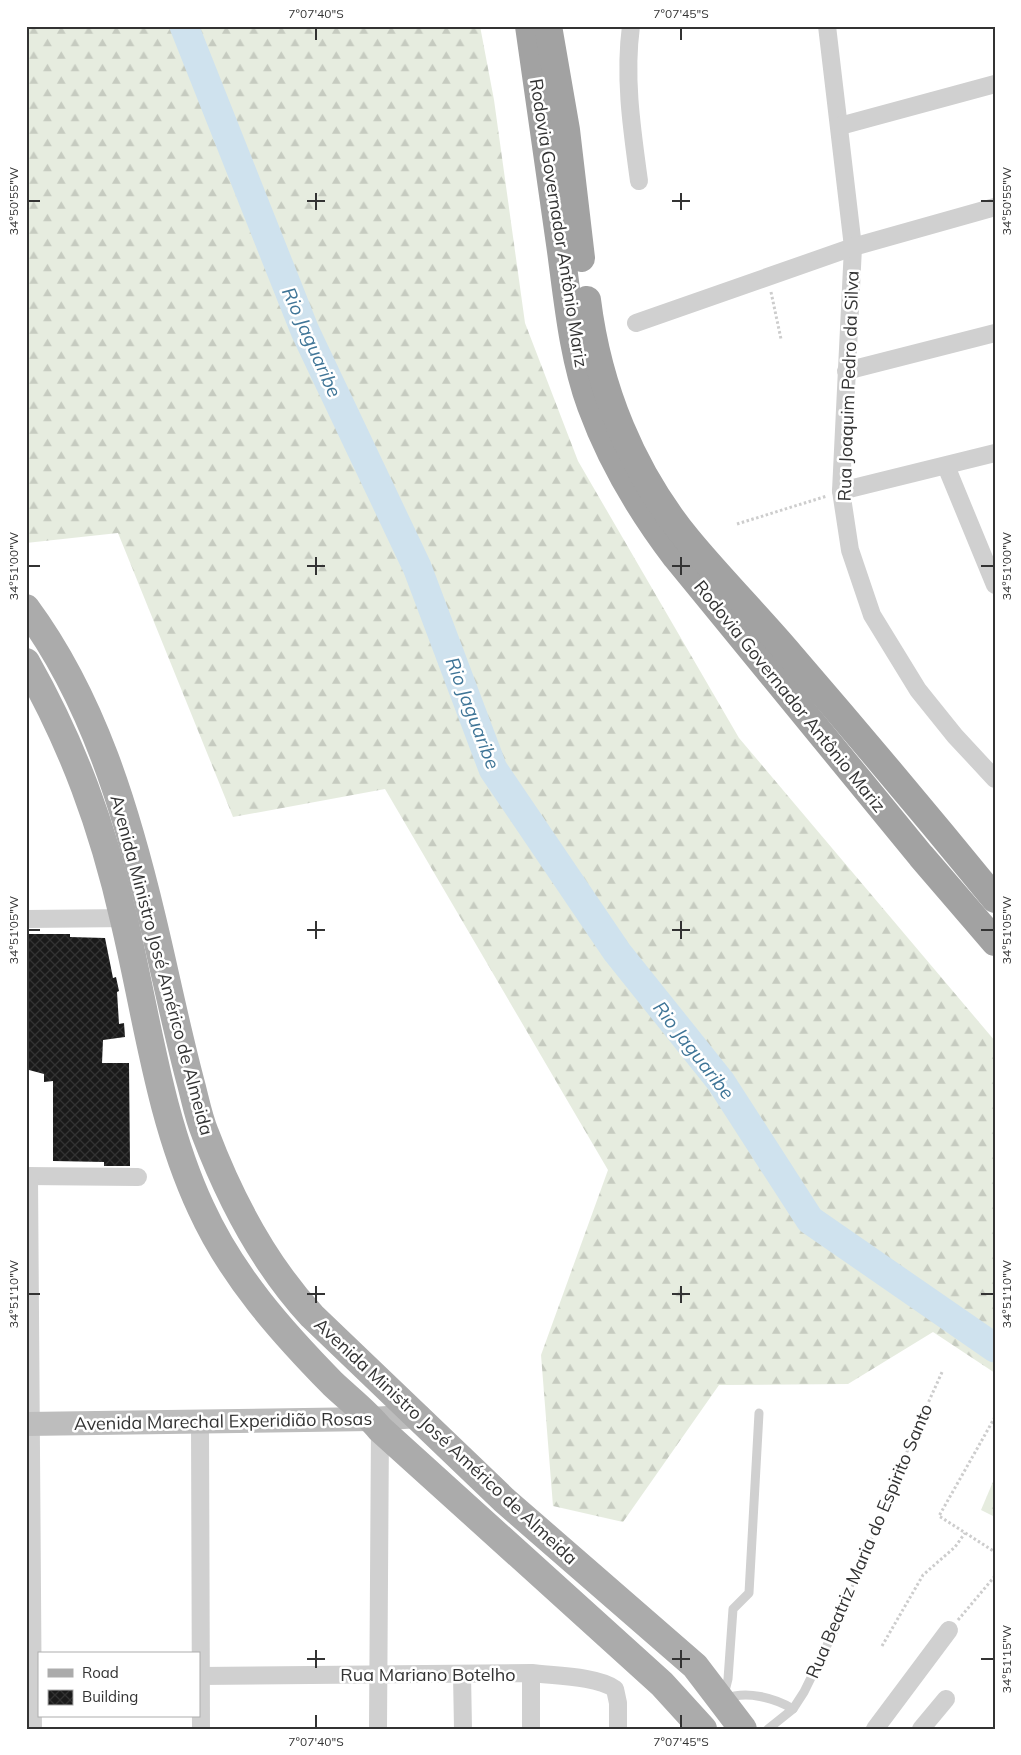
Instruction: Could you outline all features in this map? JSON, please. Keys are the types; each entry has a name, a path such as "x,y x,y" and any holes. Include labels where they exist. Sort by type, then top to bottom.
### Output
{"highway":[{"name":"Rodovia Governador Antônio Mariz","path":"530,26 569,308 580,366 591,406 629,488 649,522 676,557 995,942"},
{"name":"Rodovia Governador Antônio Mariz","path":"548,26 566,130 588,313 612,409 627,442 647,480 689,541 750,608 995,899"}],"main road":[{"name":"Avenida Ministro José Américo de Almeida","path":"26,608 42,630 76,691 108,764 152,916 181,1047 204,1132 244,1221 293,1296 312,1316 419,1416 504,1500 695,1666 743,1729"},
{"name":"Avenida Ministro José Américo de Almeida","path":"26,662 49,702 74,757 100,830 124,919 152,1050 175,1140 201,1208 228,1260 261,1304 335,1385 662,1684 703,1729"},
{"path":"295,1343 306,1341 311,1336 314,1326 312,1316"},
{"name":"Avenida Marechal Experidião Rosas","path":"29,1424 200,1422 376,1424 419,1416"}],"street":[{"path":"631,26 629,64 630,108 639,181"},
{"name":"Rua Joaquim Pedro da Silva","path":"827,26 853,247 841,491 850,550 872,615 918,690 955,736 995,779"},
{"path":"840,126 995,84"},
{"path":"636,323 853,247 995,207"},
{"path":"846,371 995,333"},
{"path":"841,491 995,453"},
{"path":"946,466 995,585"},
{"path":"26,919 124,919 152,916"},
{"path":"33,1729 35,1678 29,1424 28,1176 138,1177"},
{"path":"200,1422 201,1729"},
{"path":"376,1424 378,1729"},
{"path":"875,1729 949,1630"},
{"path":"531,1673 532,1729"},
{"name":"Rua Mariano Botelho","path":"200,1676 531,1673 609,1684 617,1693 618,1729"},
{"path":"462,1674 463,1729"},
{"path":"921,1729 946,1699"}],"lane":[{"path":"723,1701 728,1679 733,1609 749,1593 759,1413"},
{"name":"Rua Beatriz Maria do Espirito Santo","path":"768,1729 793,1709 835,1629"},
{"path":"723,1701 738,1695 778,1700 793,1709"}],"path":[{"path":"767,277 781,339"},
{"path":"737,524 841,491"},
{"name":"Rua Beatriz Maria do Espirito Santo","path":"835,1629 915,1432 943,1370"},
{"path":"995,1417 938,1516 995,1552"},
{"path":"882,1646 923,1575 955,1547 965,1533"},
{"path":"949,1630 995,1576"}],"green space":[{"path":"26,26 480,26 494,100 525,323 578,461 739,738 995,1041 995,1373 933,1332 848,1384 719,1385 623,1522 553,1506 541,1355 608,1170 385,789 233,817 118,533 26,543"},
{"path":"995,1477 995,1517 981,1510"}],"building":[{"path":"29,934 70,934 70,937 105,938 113,978 116,977 119,991 117,992 119,1024 124,1023 125,1037 103,1040 102,1063 129,1063 130,1166 104,1166 104,1162 53,1161 53,1081 44,1082 44,1074 29,1070 26,1043 26,936"}],"waterway":[{"name":"Rio Jaguaribe","path":"184,26 305,331 417,567 493,769 617,952 721,1082 810,1220 995,1348"}]}
